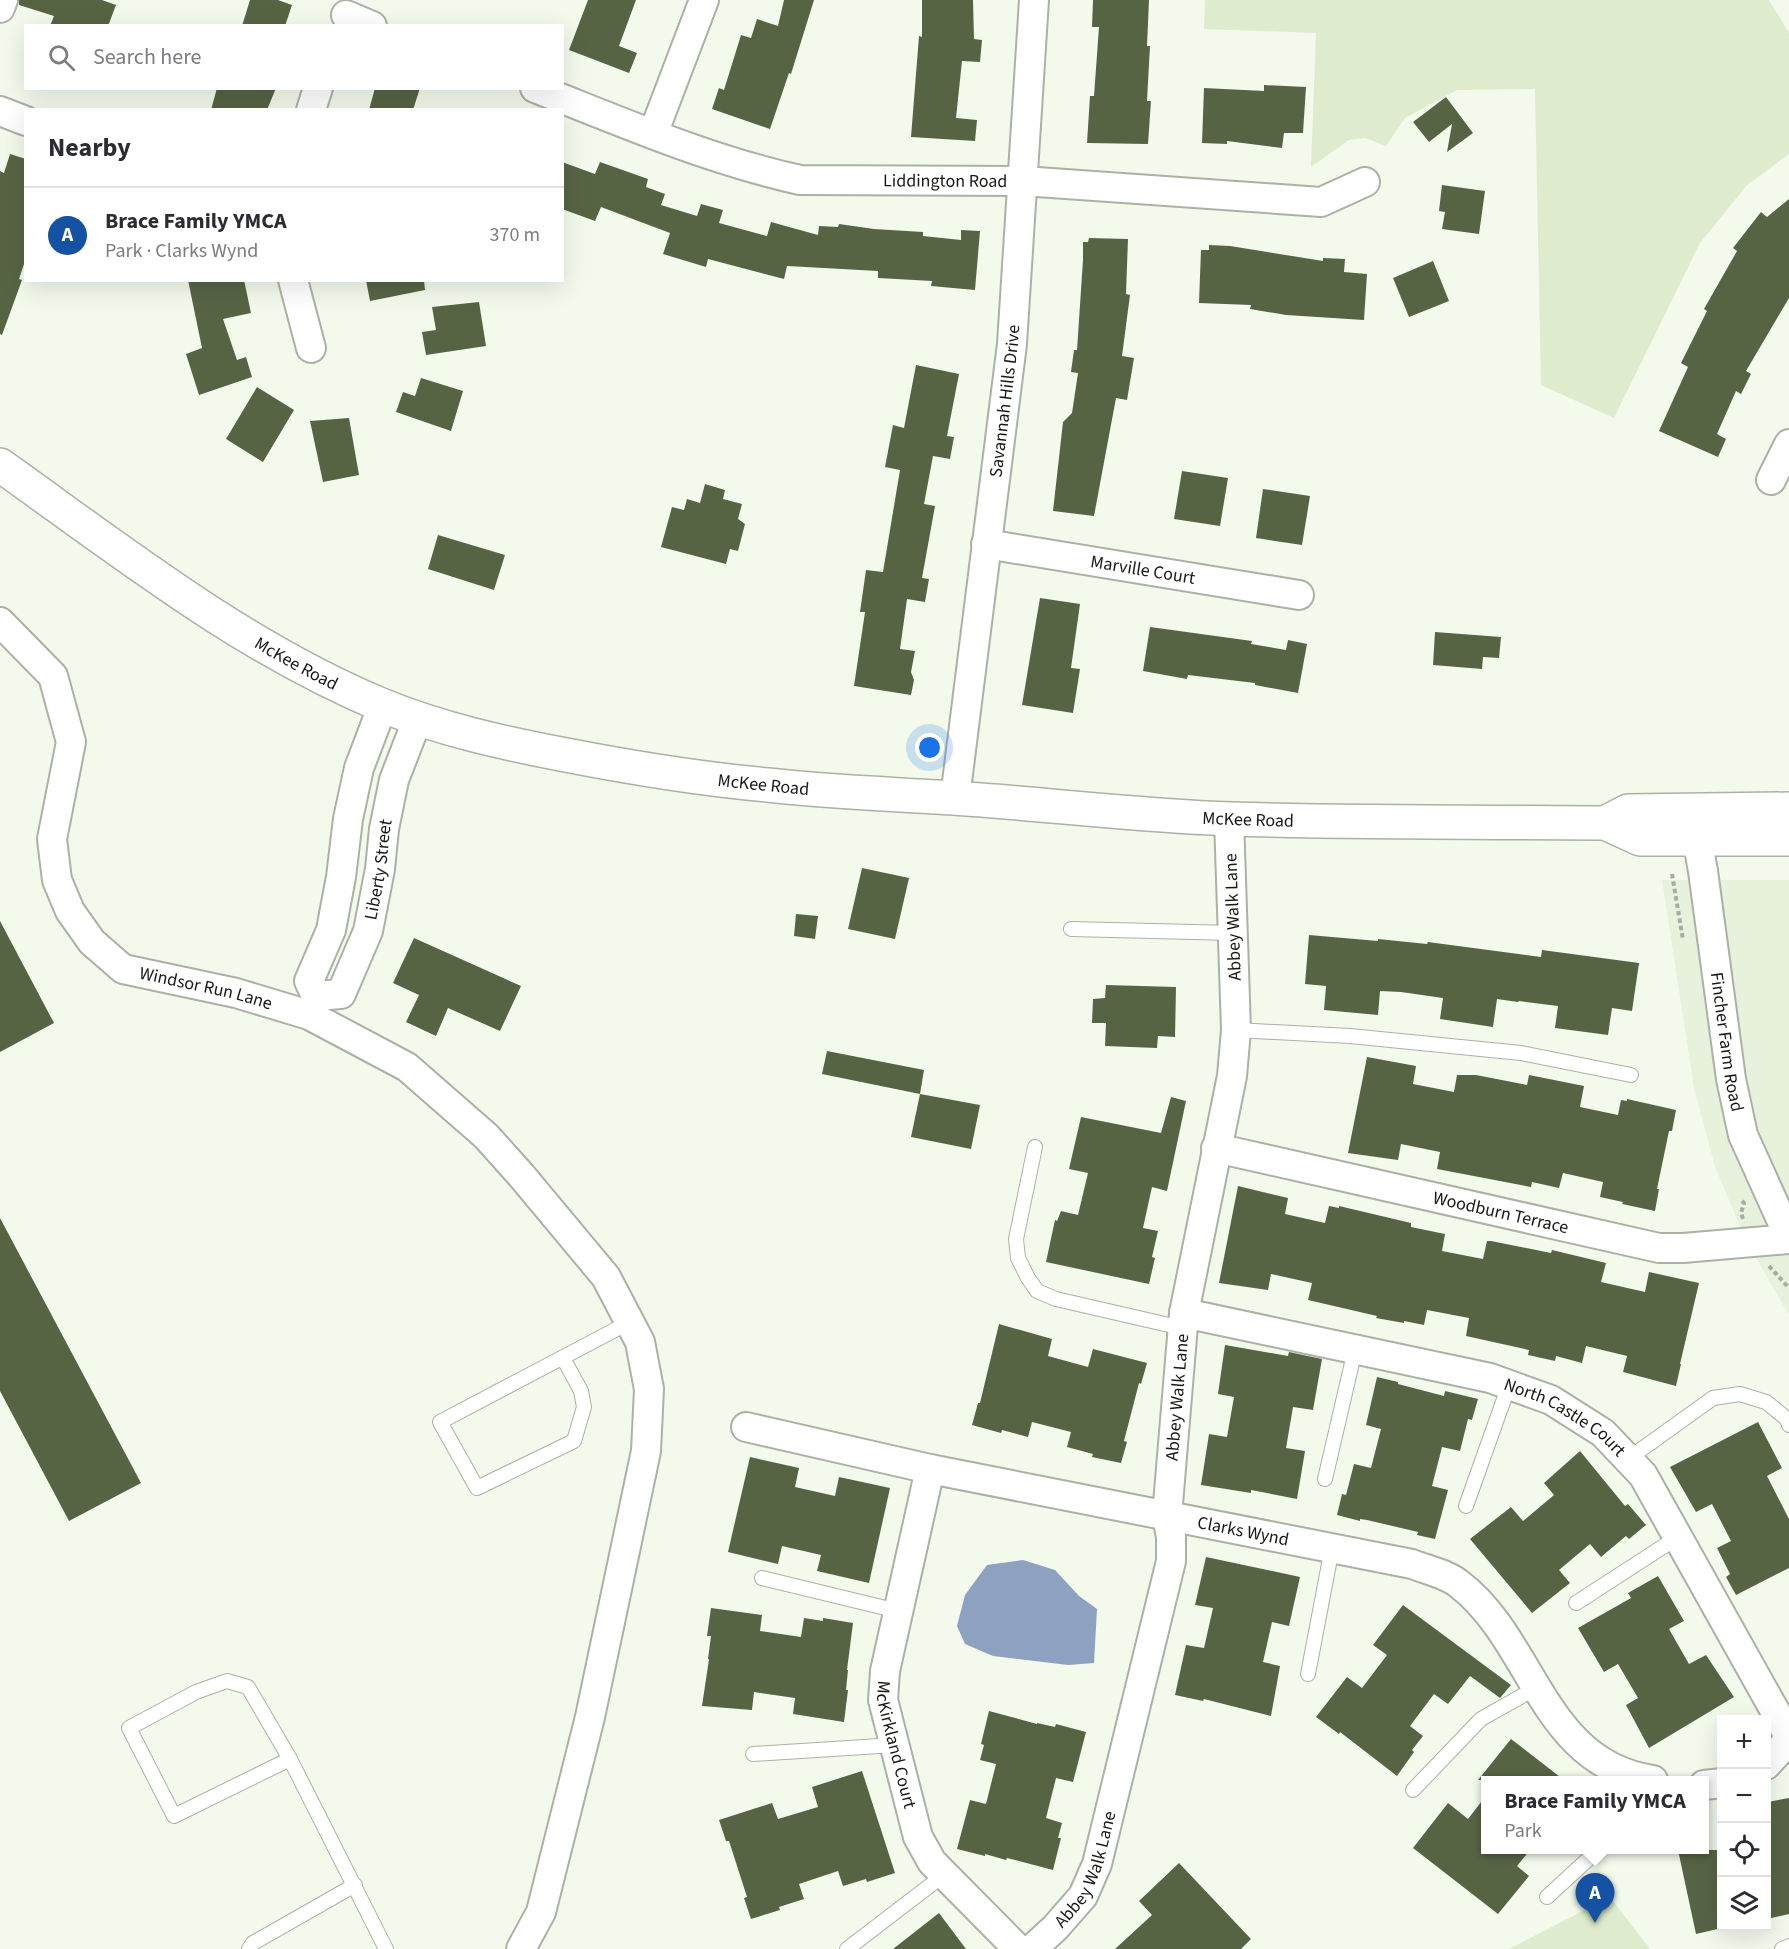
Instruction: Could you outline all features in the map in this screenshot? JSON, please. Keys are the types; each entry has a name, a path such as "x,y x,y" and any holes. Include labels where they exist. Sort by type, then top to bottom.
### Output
{"street":[{"path":"0,8 3,0"},
{"path":"653,134 704,0"},
{"name":"Savannah Hills Drive","path":"955,798 1012,344 1034,0"},
{"path":"346,14 368,24"},
{"path":"312,108 317,90"},
{"name":"Liddington Road","path":"540,90 653,134 768,173 800,180 1023,181 1321,202 1365,183"},
{"path":"0,111 24,120"},
{"path":"294,282 311,348"},
{"path":"1771,480 1789,444"},
{"name":"McKee Road","path":"0,465 164,582 274,652 383,705 418,718 513,745 638,768 764,785 1229,819 1605,823 1640,839 1789,839"},
{"name":"Marville Court","path":"986,544 1299,595"},
{"name":"Windsor Run Lane","path":"0,622 53,676 71,742 52,839 57,880 70,911 92,942 123,969 236,993 312,1005 406,1067 486,1136 521,1174 606,1277 640,1342 649,1389 646,1451 590,1717 541,1912 520,1949"},
{"name":"Liberty Street","path":"383,705 359,768 348,819 341,877 331,930 309,981 312,1005 341,994 368,931 394,780 418,718"},
{"name":"McKee Road","path":"1605,823 1628,811 1789,809"},
{"name":"Abbey Walk Lane","path":"1032,1949 1055,1928 1083,1896 1097,1864 1171,1561 1171,1538 1167,1516 1183,1321 1232,1076 1236,1030 1229,819"},
{"name":"Fincher Farm Road","path":"1697,838 1704,871 1731,1079 1743,1135 1789,1238"},
{"path":"341,877 376,887"},
{"name":"Woodburn Terrace","path":"1216,1149 1659,1248 1683,1248 1789,1238"},
{"name":"North Castle Court","path":"1183,1321 1355,1350 1490,1378 1551,1400 1603,1433 1643,1475 1789,1738"},
{"name":"Clarks Wynd","path":"746,1427 930,1469 1412,1564 1457,1582 1480,1604 1500,1629 1551,1713 1568,1733 1608,1766 1633,1776"},
{"name":"McKirkland Court","path":"930,1469 885,1671 883,1700 918,1837 933,1862 1018,1949"},
{"path":"1771,1760 1789,1738"}],"lane":[{"path":"1071,929 1234,933"},
{"path":"1236,1030 1350,1036 1521,1053 1631,1075"},
{"path":"1035,1147 1016,1239 1018,1258 1037,1291 1056,1299 1183,1321"},
{"path":"563,1358 581,1390 584,1407 574,1442 477,1488 440,1422 630,1322"},
{"path":"1325,1479 1355,1350"},
{"path":"1466,1506 1509,1385"},
{"path":"1628,1459 1713,1398 1740,1394 1766,1402 1787,1419 1789,1425"},
{"path":"1576,1603 1678,1537"},
{"path":"1308,1674 1332,1548"},
{"path":"762,1578 898,1611"},
{"path":"290,1760 174,1816 129,1728 196,1692 227,1681 248,1687 290,1760 386,1949"},
{"path":"1413,1790 1481,1719 1536,1688"},
{"path":"753,1754 895,1745"},
{"path":"1547,1897 1594,1854"},
{"path":"847,1949 945,1874"},
{"path":"249,1949 253,1943 355,1885"},
{"path":"1782,1949 1789,1946"}],"shaded area":[{"path":"1205,0 1769,0 1789,33 1789,154 1747,185 1700,243 1614,418 1541,385 1535,89 1457,90 1405,118 1386,146 1365,138 1349,140 1311,167 1316,33 1204,29"},
{"path":"1662,880 1789,880 1789,1315 1747,1242 1715,1167 1694,1088"},
{"path":"1610,1897 1650,1949 1509,1949"}],"water":[{"path":"1023,1560 1055,1570 1079,1596 1097,1609 1094,1663 1068,1665 993,1656 965,1644 957,1626 965,1595 987,1565"}],"building":[{"path":"19,0 102,0 116,5 109,24 51,24 54,16 19,5"},
{"path":"250,0 278,0 292,5 286,24 243,24"},
{"path":"588,0 636,0 619,46 637,53 629,73 569,50"},
{"path":"784,0 814,0 791,74 789,73 770,129 712,109 719,88 724,90 741,35 751,38 757,19 778,26"},
{"path":"922,0 973,0 974,39 982,40 980,62 962,61 956,118 977,120 975,141 911,137 919,36 922,37"},
{"path":"1093,0 1149,0 1147,46 1150,46 1147,101 1151,101 1148,144 1087,143 1090,96 1094,96 1099,27 1092,27"},
{"path":"1264,85 1306,87 1303,133 1284,133 1282,148 1227,141 1227,144 1202,143 1204,88 1264,91"},
{"path":"216,90 275,90 268,108 212,108"},
{"path":"374,90 419,90 414,108 370,108"},
{"path":"1446,97 1473,133 1447,152 1452,124 1429,142 1413,122"},
{"path":"10,154 24,158 24,264 19,279 22,280 2,335 0,334 0,171 4,173"},
{"path":"600,162 648,179 646,187 665,194 661,205 697,216 701,204 723,210 719,223 767,236 771,222 818,235 819,226 838,227 839,224 923,232 923,236 961,240 961,230 980,231 975,290 931,286 932,281 878,278 878,271 787,266 784,279 708,259 706,267 663,254 670,233 601,207 595,221 564,210 564,163 595,174"},
{"path":"1442,185 1485,191 1479,234 1442,229 1445,212 1439,211"},
{"path":"1789,199 1789,298 1746,371 1751,374 1741,394 1736,391 1717,434 1726,439 1718,457 1659,431 1688,367 1681,363 1707,311 1704,309 1737,251 1733,248 1761,212 1767,217"},
{"path":"1089,238 1128,239 1126,294 1130,295 1122,356 1134,358 1127,400 1116,398 1094,516 1053,511 1063,422 1072,413 1078,373 1071,372 1074,350 1077,350 1083,242 1088,242"},
{"path":"1209,245 1230,246 1323,261 1323,258 1345,259 1344,272 1367,274 1364,320 1286,315 1250,309 1251,305 1199,303 1201,250 1209,250"},
{"path":"1433,261 1449,301 1409,317 1393,278"},
{"path":"188,282 244,282 251,313 223,319 237,360 246,357 252,377 199,395 186,354 202,348"},
{"path":"366,282 424,282 425,290 370,301"},
{"path":"479,302 486,346 426,355 422,332 436,330 432,307"},
{"path":"916,365 959,374 947,436 954,437 950,459 933,456 924,504 935,506 922,578 929,579 925,602 907,599 900,649 915,651 911,672 914,680 911,695 854,686 865,612 860,612 866,570 883,572 900,470 885,467 893,425 904,428"},
{"path":"421,378 463,391 451,431 396,412 403,392 415,396"},
{"path":"257,387 294,410 263,462 226,439"},
{"path":"349,418 359,475 323,482 310,421"},
{"path":"1182,471 1228,478 1220,526 1174,519"},
{"path":"705,484 725,490 723,499 742,504 738,519 745,524 738,551 730,549 726,564 661,547 672,507 684,510 687,499 700,503"},
{"path":"1263,489 1310,496 1302,545 1256,538"},
{"path":"438,535 505,555 494,590 428,569"},
{"path":"1040,598 1080,604 1071,668 1080,669 1073,713 1022,705"},
{"path":"1150,627 1252,641 1251,644 1286,650 1288,640 1307,644 1298,693 1255,685 1255,683 1188,675 1187,679 1143,671"},
{"path":"1435,632 1501,637 1499,658 1483,657 1482,669 1433,665"},
{"path":"862,868 909,878 895,939 848,929"},
{"path":"796,914 818,916 815,939 794,936"},
{"path":"0,921 54,1023 0,1052"},
{"path":"1309,935 1427,944 1428,942 1541,957 1542,950 1639,963 1632,1011 1612,1008 1608,1035 1555,1028 1558,1006 1497,999 1493,1027 1440,1019 1443,998 1401,992 1380,991 1378,1015 1324,1010 1326,986 1305,984"},
{"path":"414,938 521,986 500,1031 448,1008 436,1036 406,1022 419,995 393,983"},
{"path":"1106,985 1176,987 1175,1037 1158,1036 1157,1048 1105,1046 1106,1023 1092,1023 1093,999 1105,998"},
{"path":"827,1051 924,1070 920,1094 822,1074"},
{"path":"1367,1057 1416,1066 1413,1084 1454,1092 1457,1075 1476,1075 1527,1085 1529,1075 1584,1086 1580,1107 1618,1115 1621,1100 1627,1101 1627,1099 1676,1110 1672,1131 1669,1131 1657,1189 1659,1189 1655,1211 1600,1197 1603,1182 1563,1173 1559,1188 1532,1182 1531,1187 1437,1169 1440,1152 1401,1144 1398,1160 1348,1153"},
{"path":"920,1094 980,1105 971,1149 911,1137"},
{"path":"1171,1097 1186,1101 1167,1191 1152,1187 1143,1228 1158,1231 1149,1284 1046,1262 1055,1220 1057,1221 1061,1211 1078,1215 1088,1173 1069,1169 1081,1117 1161,1133"},
{"path":"1238,1186 1288,1198 1285,1214 1325,1223 1329,1206 1339,1208 1339,1206 1411,1223 1411,1227 1445,1234 1442,1251 1483,1259 1487,1241 1491,1241 1551,1253 1552,1250 1606,1263 1601,1282 1645,1292 1649,1272 1699,1283 1676,1386 1623,1372 1627,1356 1586,1346 1582,1363 1556,1356 1555,1361 1528,1355 1529,1350 1466,1336 1469,1318 1427,1310 1424,1325 1376,1318 1377,1316 1308,1300 1312,1283 1271,1274 1268,1290 1219,1283"},
{"path":"0,1218 141,1483 69,1521 0,1391"},
{"path":"999,1324 1052,1339 1048,1356 1088,1367 1093,1349 1147,1363 1141,1384 1139,1383 1124,1441 1127,1442 1121,1463 1092,1457 1093,1454 1067,1447 1071,1432 1032,1422 1028,1437 972,1425 978,1403 980,1403"},
{"path":"1225,1345 1288,1356 1289,1352 1322,1359 1313,1410 1293,1407 1286,1448 1305,1451 1297,1499 1251,1490 1251,1493 1201,1485 1209,1434 1227,1437 1234,1397 1218,1394"},
{"path":"1377,1377 1444,1396 1445,1391 1478,1399 1472,1420 1468,1419 1460,1451 1442,1447 1432,1486 1448,1490 1435,1539 1417,1535 1418,1532 1337,1515 1342,1494 1346,1495 1354,1464 1371,1468 1381,1429 1366,1425"},
{"path":"1758,1422 1782,1468 1767,1476 1789,1519 1789,1568 1736,1595 1726,1577 1730,1574 1717,1548 1731,1541 1712,1504 1696,1512 1670,1467"},
{"path":"1580,1451 1625,1506 1628,1504 1646,1525 1629,1539 1626,1536 1601,1557 1590,1544 1559,1570 1570,1583 1532,1613 1470,1539 1511,1507 1523,1521 1554,1495 1544,1483"},
{"path":"750,1457 799,1468 795,1487 835,1496 839,1477 890,1488 869,1583 817,1571 821,1555 782,1546 778,1564 728,1552"},
{"path":"1206,1557 1300,1577 1289,1626 1272,1622 1263,1662 1280,1666 1271,1716 1204,1699 1203,1701 1175,1695 1186,1645 1204,1648 1213,1608 1195,1605"},
{"path":"1658,1576 1684,1621 1669,1629 1689,1664 1706,1655 1734,1697 1649,1748 1626,1705 1638,1698 1618,1664 1604,1672 1578,1628 1631,1598 1628,1593"},
{"path":"1403,1605 1511,1685 1500,1698 1470,1676 1448,1704 1434,1694 1410,1726 1423,1736 1397,1776 1340,1732 1339,1734 1316,1717 1347,1677 1362,1688 1387,1655 1373,1645"},
{"path":"711,1608 762,1615 760,1631 801,1637 804,1618 823,1621 823,1618 853,1623 844,1722 793,1714 795,1698 754,1692 752,1710 702,1706 709,1659 711,1636 707,1636"},
{"path":"989,1711 1037,1724 1055,1727 1056,1724 1086,1732 1073,1782 1056,1778 1046,1818 1062,1823 1058,1838 1061,1838 1053,1870 1007,1858 1006,1860 957,1849 970,1800 986,1804 996,1764 980,1760 984,1745 981,1744"},
{"path":"1511,1739 1559,1776 1481,1776"},
{"path":"862,1771 895,1873 867,1882 866,1879 843,1886 838,1871 799,1884 804,1899 779,1907 780,1910 751,1919 744,1898 747,1897 729,1841 726,1841 719,1820 772,1803 778,1819 818,1807 812,1787"},
{"path":"1789,1798 1789,1914 1771,1918 1771,1823 1771,1801"},
{"path":"1481,1802 1481,1854 1527,1854 1517,1866 1529,1876 1498,1914 1413,1848 1448,1803 1468,1819"},
{"path":"1709,1850 1717,1850 1717,1929 1696,1934 1679,1854 1709,1854"},
{"path":"1179,1863 1251,1939 1241,1949 1115,1949 1152,1915 1139,1901"},
{"path":"939,1913 966,1949 893,1949"}],"place":[{"name":"Brace Family YMCA","path":"1595,1923"}]}
